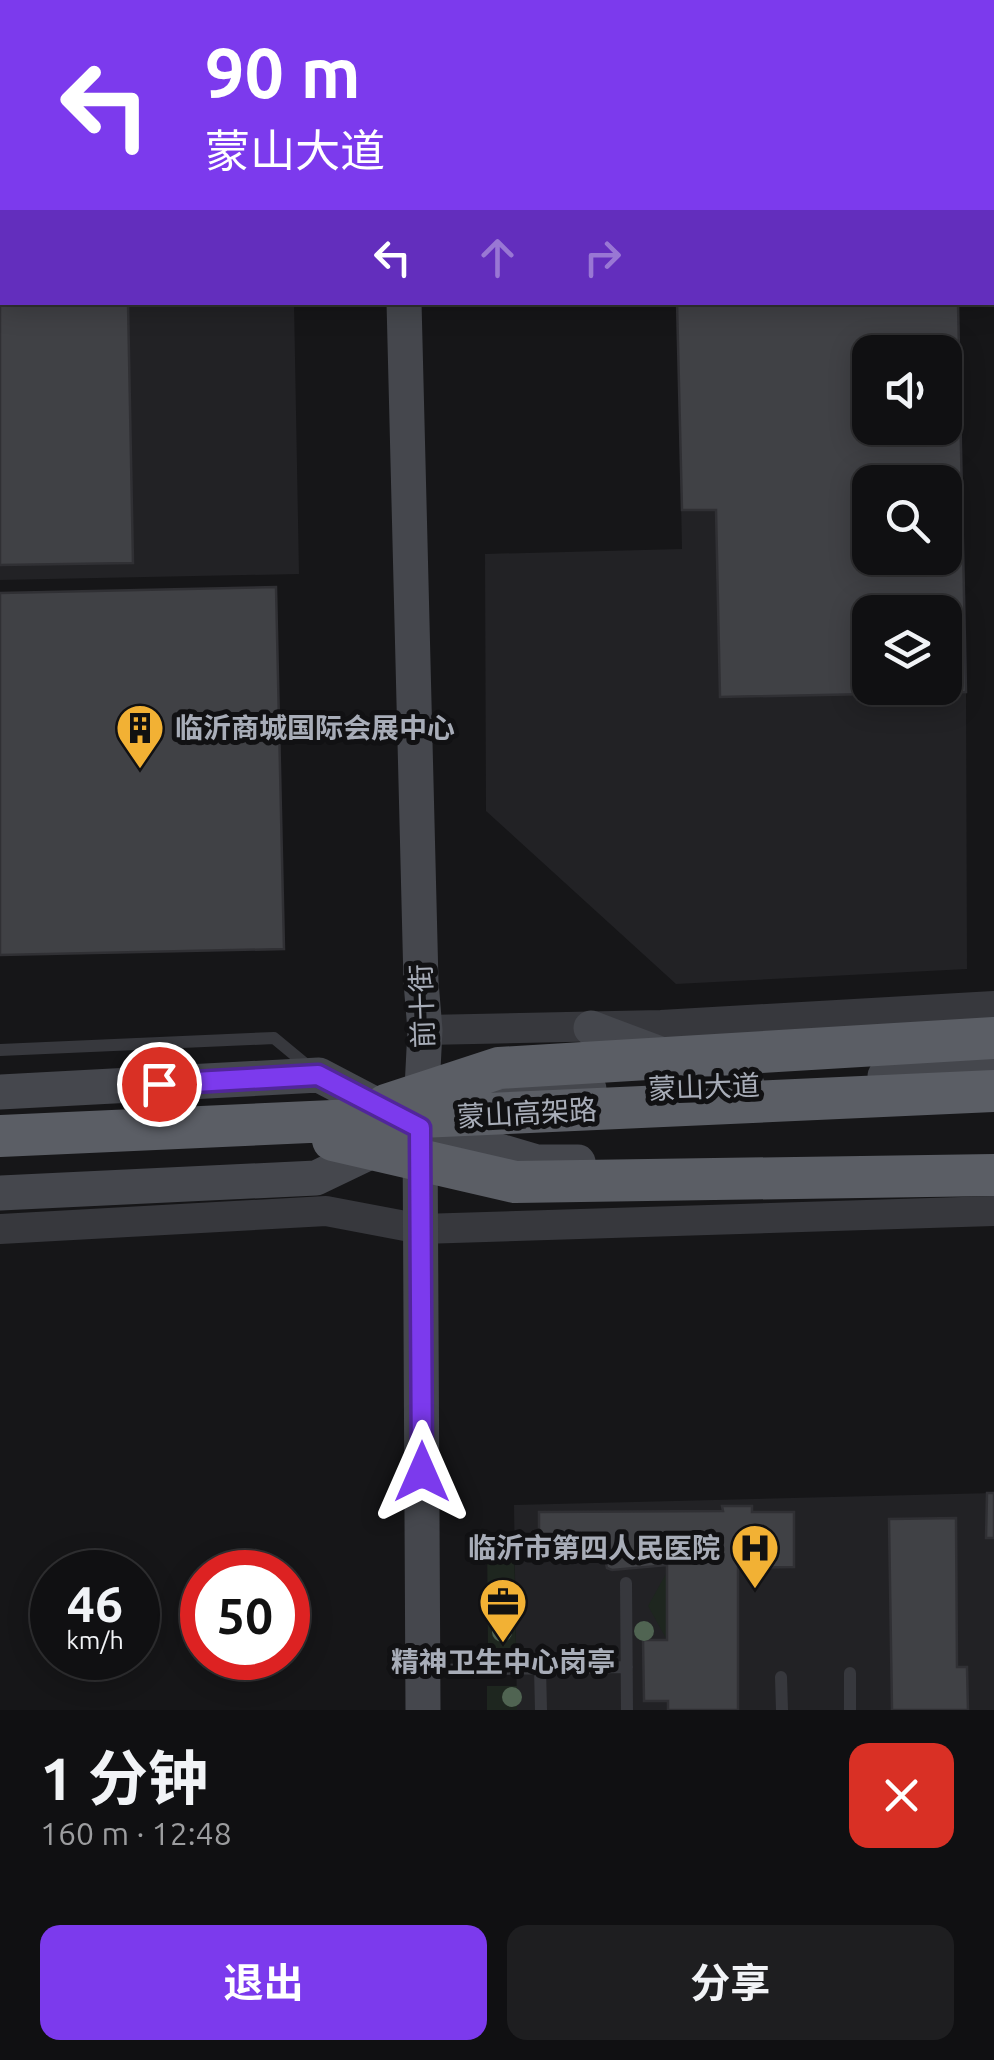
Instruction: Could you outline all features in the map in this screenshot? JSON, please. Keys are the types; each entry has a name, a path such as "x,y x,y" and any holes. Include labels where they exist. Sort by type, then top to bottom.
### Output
{"highway":[{"path":"333,1131 499,1068 994,1038"},
{"name":"蒙山高架路","path":"0,1155 994,1091"},
{"name":"蒙山高架路","path":"0,1136 333,1131 411,1134 994,1118"},
{"path":"333,1131 514,1182 994,1175"}],"main road":[{"name":"前十街","path":"404,305 425,1030 420,1128 423,1710"},
{"path":"591,1028 748,1087"},
{"name":"蒙山大道","path":"0,1193 316,1178 420,1128 528,1090 748,1087 994,1068"},
{"path":"0,1092 318,1075 420,1128 537,1162 994,1155"}],"street":[{"path":"425,1030 591,1028 994,1006"},
{"path":"0,1229 326,1210 421,1229 994,1211"}],"lane":[{"path":"0,1050 274,1038 318,1075"},
{"path":"626,1583 627,1710"},
{"path":"423,1670 626,1667"},
{"path":"540,1668 541,1710"},
{"path":"850,1673 850,1710"},
{"path":"781,1677 782,1710"}],"shaded area":[{"path":"0,305 294,305 299,574 0,580"},
{"path":"677,305 958,305 959,335 852,335 852,445 961,445 961,465 852,465 852,575 962,575 962,498 967,969 676,984 486,811 485,554 682,549"},
{"name":"临沂市第四人民医院","path":"994,1493 994,1710 517,1710 514,1505"},
{"path":"514,1534 516,1648 488,1649 487,1535"},
{"path":"667,1572 667,1640 648,1606"},
{"path":"487,1686 517,1686 517,1710 487,1710"}],"building":[{"path":"0,305 128,305 133,563 0,565"},
{"path":"677,305 958,305 959,335 852,335 852,445 961,445 961,465 852,465 852,575 962,575 962,497 966,692 962,692 962,595 852,595 852,694 720,697 716,510 682,510"},
{"name":"临沂商城国际会展中心","path":"276,587 284,949 0,955 0,593"},
{"path":"987,1493 994,1493 994,1538 986,1538"},
{"path":"722,1506 752,1506 752,1512 794,1512 794,1567 738,1568 738,1710 668,1710 668,1701 644,1701 643,1640 667,1640 667,1565 612,1570 607,1568 605,1559 539,1559 539,1512 723,1511"},
{"path":"956,1518 957,1667 967,1667 968,1710 892,1710 889,1519"}],"place":[{"name":"临沂商城国际会展中心","path":"140,770"},
{"name":"临沂市第四人民医院","path":"755,1590"},
{"name":"精神卫生中心岗亭","path":"503,1644"}],"route":[{"path":"159,1084 318,1075 420,1128 422,1472"}]}
